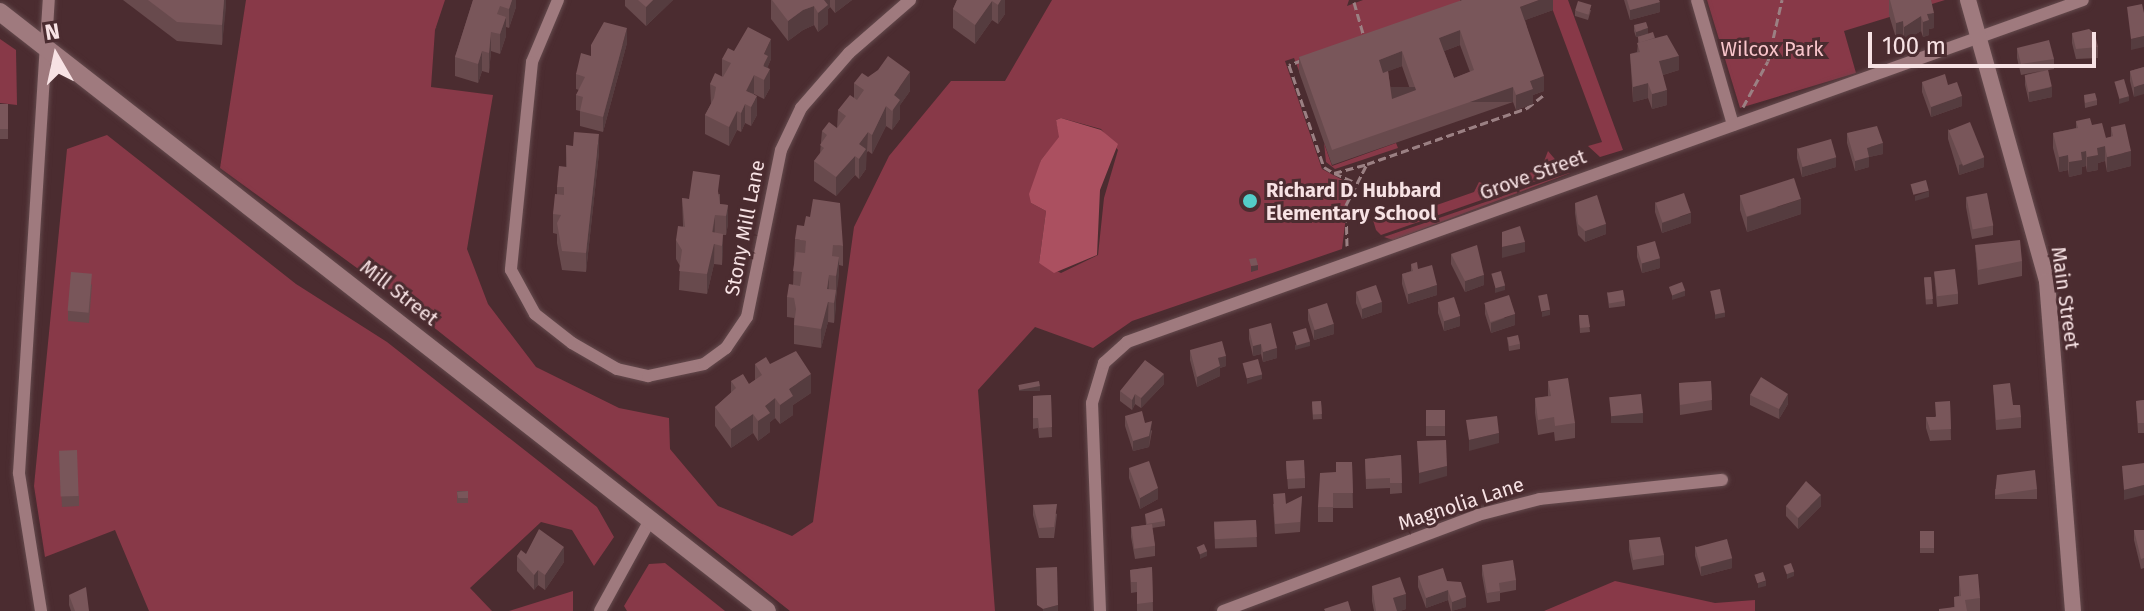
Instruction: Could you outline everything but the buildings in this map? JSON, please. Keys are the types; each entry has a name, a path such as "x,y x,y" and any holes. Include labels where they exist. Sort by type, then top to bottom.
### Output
{"main road":[{"name":"Mill Street","path":"0,12 767,611"}],"street":[{"path":"41,611 19,473 49,0"},
{"name":"Stony Mill Lane","path":"558,0 532,62 511,270 535,314 572,343 617,369 648,376 704,364 726,348 747,317 781,150 801,108 849,53 910,0"},
{"path":"1697,0 1733,125"},
{"name":"Main Street","path":"1968,0 2047,281 2073,611"},
{"name":"Grove Street","path":"1100,611 1091,429 1095,380 1114,350 2083,0"},
{"name":"Magnolia Lane","path":"1223,611 1525,503 1722,480"},
{"path":"600,611 650,520"}],"path":[{"path":"1743,107 1768,61 1782,0"},
{"path":"1351,43 1365,39 1354,2"},
{"path":"1310,58 1289,65 1324,167 1354,182"},
{"path":"1334,173 1527,108 1545,94"},
{"path":"1300,96 1307,95"},
{"path":"1316,143 1323,141"},
{"path":"1401,141 1404,150"},
{"path":"1347,246 1346,205 1354,182 1367,164"}],"green space":[{"path":"246,0 445,0 435,30 431,87 493,95 467,249 488,304 536,367 619,408 669,418 670,449 718,506 792,536 813,522 854,227 889,156 951,81 1005,81 1052,0 1349,0 1347,6 1363,0 1460,0 1464,12 1299,71 1294,58 1285,61 1322,169 1350,184 1342,249 1132,321 1093,348 1035,327 978,390 995,611 790,611 383,287 220,168","holes":["1061,118 1101,129 1118,150 1104,198 1098,255 1061,273 1039,263 1046,211 1031,203 1041,160 1060,137 1056,120"]},
{"path":"1549,0 1568,0 1623,150 1600,157 1588,146 1602,142"},
{"name":"Wilcox Park","path":"1707,0 1945,0 1844,31 1856,73 1740,108"},
{"path":"0,39 16,50 17,105 0,103"},
{"path":"107,135 296,284 387,342 597,507 614,537 594,566 572,530 541,522 470,588 492,611 149,611 115,530 45,557 34,486 67,149"},
{"path":"1324,143 1332,166 1396,143 1398,148 1335,169 1326,162"},
{"path":"1548,151 1565,171 1381,235 1376,230 1373,220 1380,210 1391,221 1474,192 1479,182 1491,186 1541,169"},
{"path":"1569,173 1393,240 1384,237"},
{"path":"665,563 725,611 627,611 624,606 649,564"},
{"path":"1615,581 1715,603 1755,600 1755,611 1544,611"},
{"path":"573,591 573,611 509,611"}],"shaded area":[{"path":"1061,118 1101,130 1118,144 1100,190 1097,255 1054,273 1039,263 1046,211 1031,203 1029,194 1041,160 1059,137 1056,120"}],"place":[{"name":"Richard D. Hubbard Elementary School","path":"1250,201"}]}
